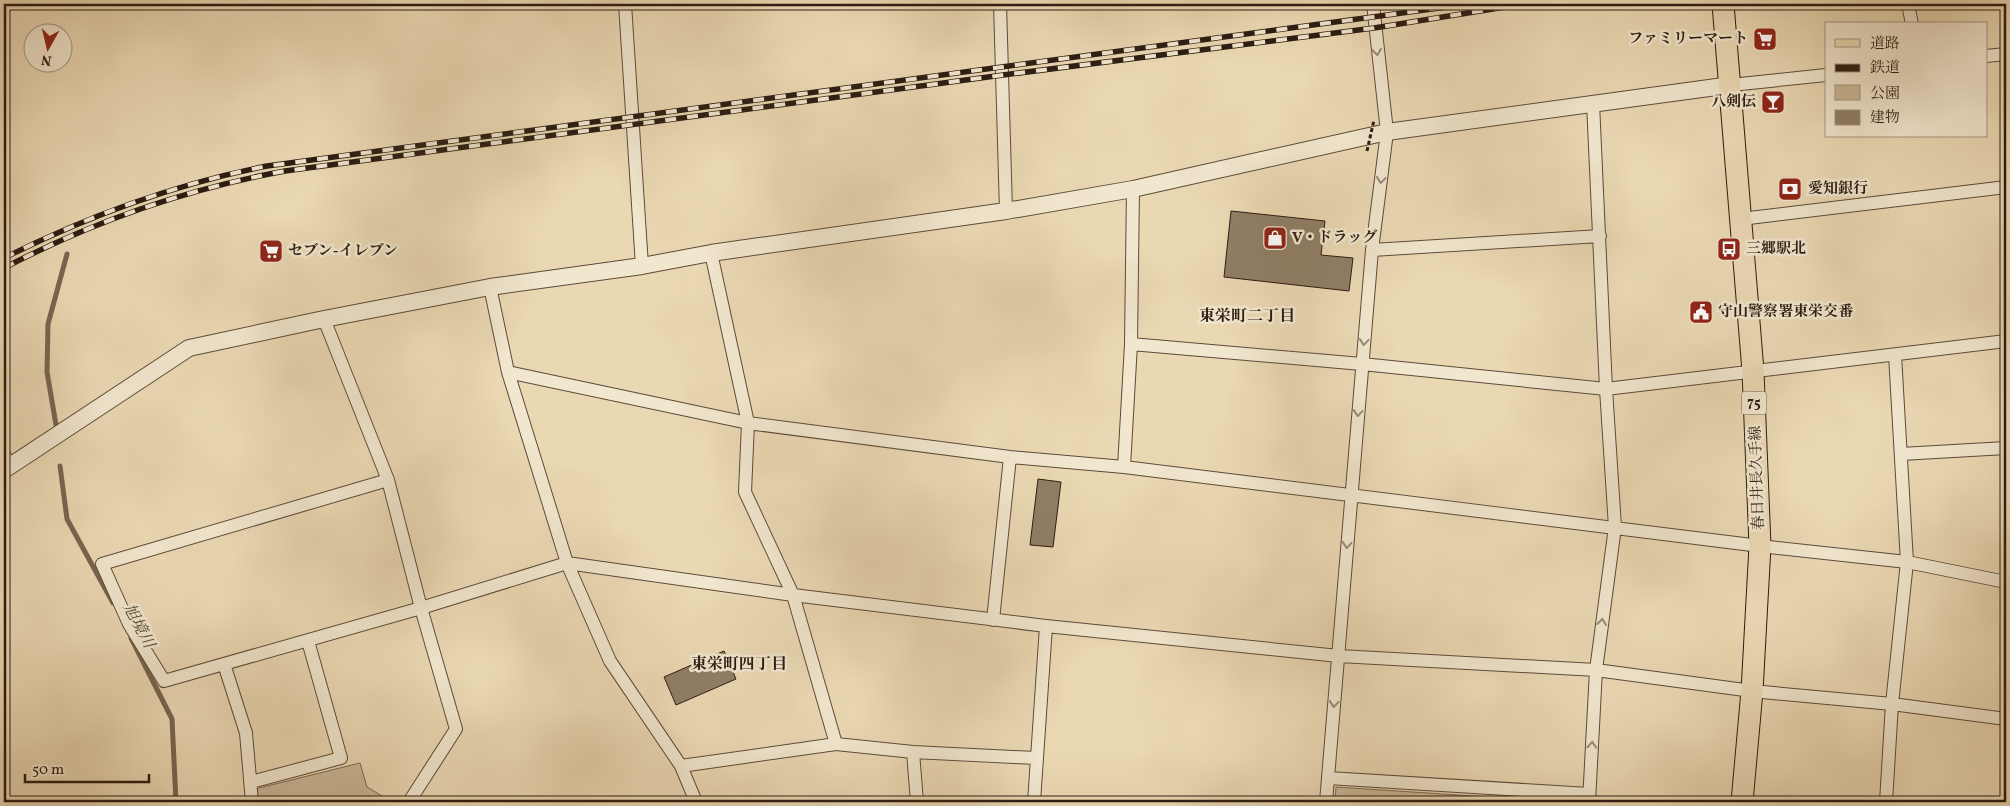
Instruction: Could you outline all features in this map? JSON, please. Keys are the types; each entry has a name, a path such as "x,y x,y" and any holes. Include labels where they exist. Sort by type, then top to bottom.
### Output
{"main road":[{"name":"春日井長久手線","path":"1723,4 1753,372 1760,546 1752,690 1742,802"}],"street":[{"path":"625,4 642,266"},
{"path":"1000,4 1006,211"},
{"path":"1326,802 1372,250 1387,132 1373,4"},
{"path":"1908,4 1912,22"},
{"path":"1988,56 2006,54"},
{"path":"6,464 189,348 324,319 490,288 642,266 711,253 1006,211 1133,190 1387,132 1731,85 1825,75"},
{"path":"1328,778 1589,798 1596,670 1615,528 1606,390 1593,103"},
{"path":"1741,219 2006,187"},
{"path":"1124,467 1131,344 1133,190"},
{"path":"1372,250 1600,236"},
{"path":"711,253 748,423 745,492 793,595 836,744"},
{"path":"490,288 508,372 567,563 610,661 681,766 696,802"},
{"path":"324,319 388,480 421,608 456,729 410,802"},
{"path":"1131,344 1362,364 1606,390 2006,342"},
{"path":"1886,802 1892,704 1907,562 1895,355"},
{"path":"508,372 748,423 1010,457 1124,467 1760,546 1907,562 2006,582"},
{"path":"1901,454 2006,448"},
{"path":"993,620 1010,457"},
{"path":"388,480 102,564 129,624 164,681 421,608 567,563 793,595 1046,626 1339,656 1596,670 2006,719"},
{"path":"1034,802 1035,758 1046,626"},
{"path":"251,782 341,758 308,641"},
{"path":"224,664 246,733 252,802"},
{"path":"681,766 836,744 914,752 1035,758"},
{"path":"914,752 917,802"}],"path":[{"path":"1367,152 1374,120"}],"green space":[{"path":"360,763 367,787 392,802 256,802 255,789"},
{"path":"1336,787 1565,802 1335,802"}],"building":[{"name":"V・ドラッグ","path":"1231,211 1325,221 1321,255 1353,258 1349,291 1224,277"},
{"path":"1038,479 1061,482 1053,547 1030,545"},
{"path":"724,651 736,679 676,705 664,677"}],"waterway":[{"name":"旭境川","path":"56,425 47,372 48,324 67,254"},
{"name":"旭境川","path":"60,466 67,519 113,603"},
{"name":"旭境川","path":"131,638 172,719 176,802"}],"railway":[{"path":"4,258 68,228 132,203 199,182 267,166 1469,4"},
{"path":"4,268 71,236 140,209 212,187 285,171 1003,75 1374,28 1524,4"}],"place":[{"name":"ファミリーマート","path":"1765,39"},
{"name":"八剣伝","path":"1773,102"},
{"name":"愛知銀行","path":"1790,189"},
{"name":"V・ドラッグ","path":"1275,238"},
{"name":"三郷駅北","path":"1729,249"},
{"name":"セブン-イレブン","path":"271,251"},
{"name":"守山警察署東栄交番","path":"1701,312"}],"district":[{"name":"東栄町二丁目","path":"1247,317"},
{"name":"東栄町四丁目","path":"739,665"}]}
